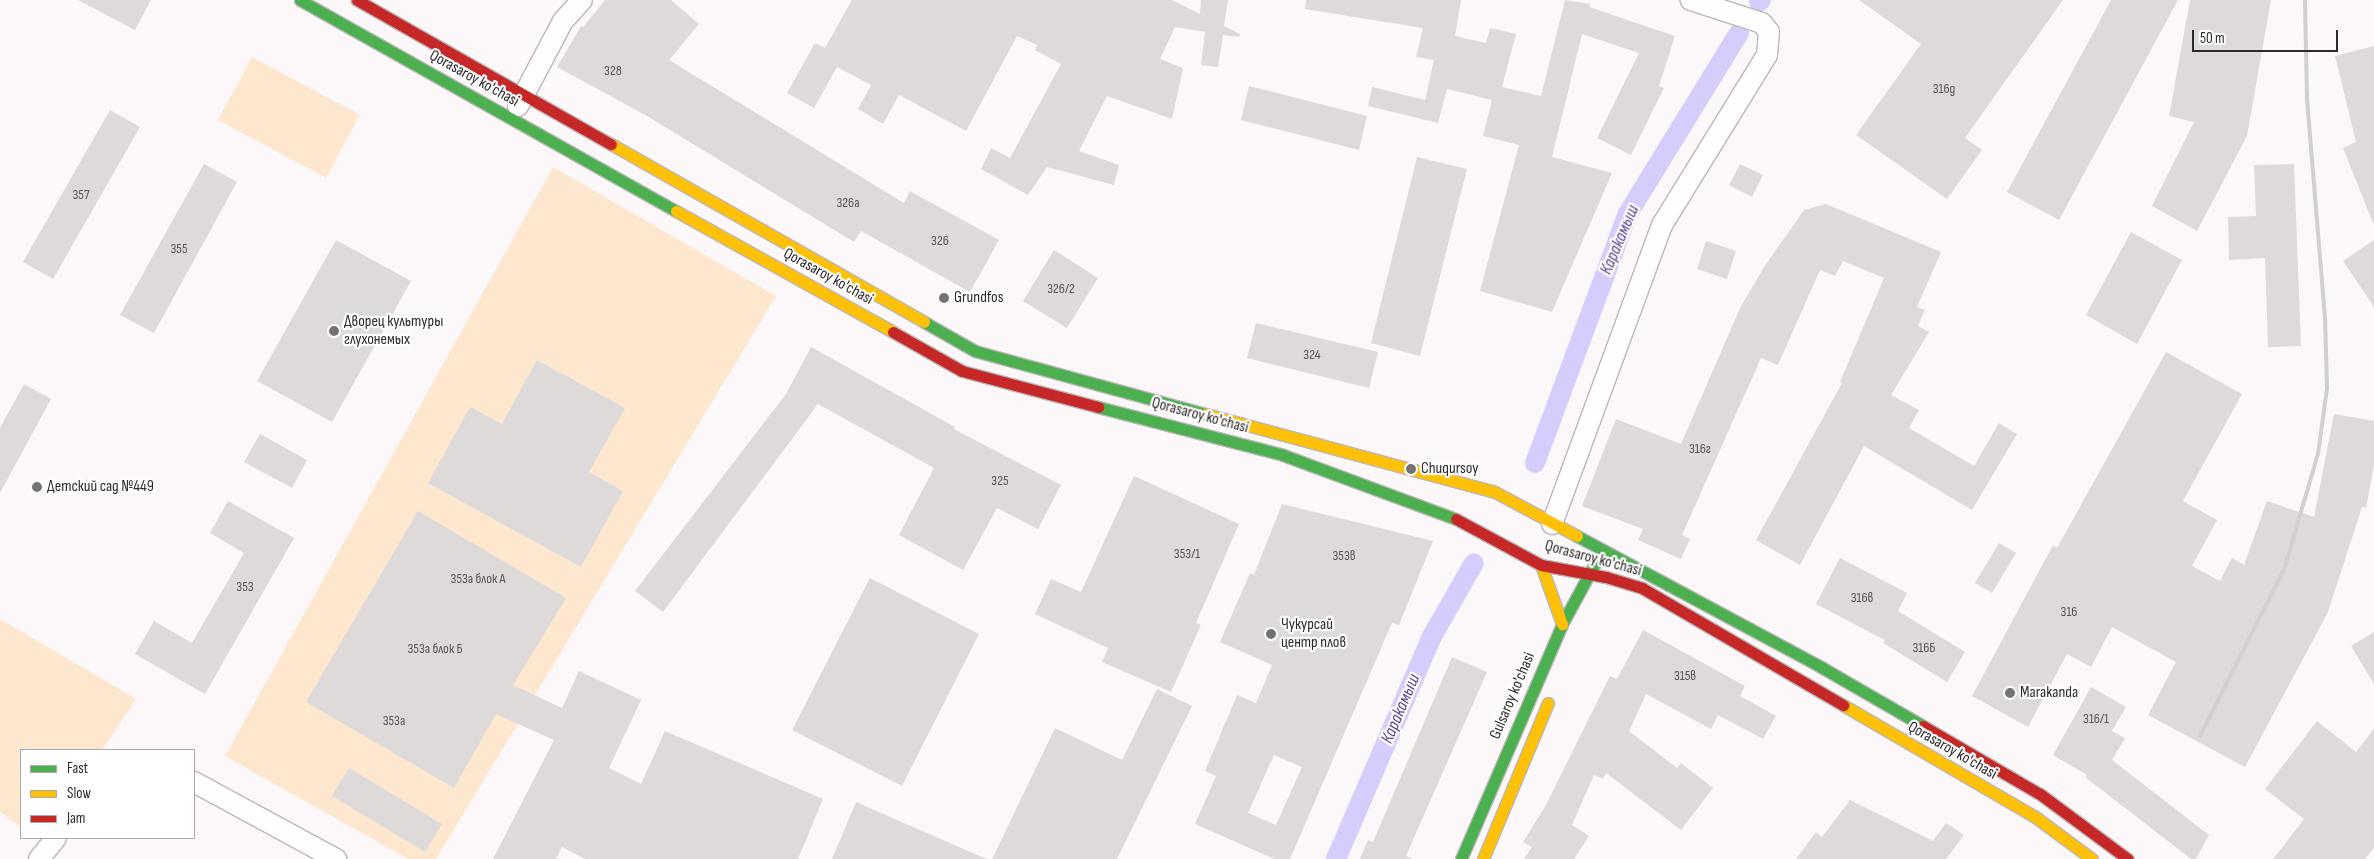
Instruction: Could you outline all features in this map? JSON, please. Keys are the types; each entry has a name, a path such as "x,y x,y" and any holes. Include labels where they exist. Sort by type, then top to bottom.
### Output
{"main road":[{"name":"Qorasaroy ko'chasi","path":"300,0 962,371 1284,455 1470,525 1541,565 1590,573 1642,588 2034,816 2092,859"},
{"name":"Qorasaroy ko'chasi","path":"357,0 975,351 1496,492 1821,667 2040,794 2128,859"},
{"name":"Gulsaroy ko'chasi","path":"1461,859 1562,624 1602,550"},
{"path":"1597,592 1617,557"},
{"path":"1541,565 1562,624"},
{"path":"1483,859 1554,688"}],"street":[{"path":"511,118 563,21 582,0"},
{"path":"1545,520 1662,225 1767,55 1769,32 1762,23 1691,0"},
{"path":"195,783 336,859"},
{"path":"39,859 55,839"}],"shaded area":[{"path":"252,57 360,115 326,178 218,120"},
{"path":"553,167 776,296 436,859 408,859 225,756"},
{"path":"0,619 136,699 103,749 20,749 20,826 0,812"}],"building":[{"path":"78,0 151,0 135,30"},
{"path":"605,0 671,0 699,24 669,60 904,203 910,191 999,240 970,292 861,231 854,242 647,116 557,67 581,26 583,27"},
{"path":"852,0 1172,0 1200,14 1201,0 1228,0 1224,26 1240,34 1239,37 1223,35 1218,67 1201,65 1205,32 1175,27 1160,59 1183,68 1172,119 1107,96 1079,151 1119,165 1114,185 1047,167 1028,195 981,169 991,148 1010,158 1061,64 1035,50 1037,45 1017,36 966,131 899,95 883,124 858,109 871,85 837,67 814,108 787,93 815,43 825,48"},
{"path":"1306,0 1461,0 1455,36 1486,43 1490,28 1516,34 1502,87 1541,96 1565,0 1590,4 1589,7 1675,36 1659,86 1664,88 1631,155 1597,138 1639,53 1582,34 1552,157 1612,173 1552,312 1480,291 1519,145 1483,136 1492,100 1447,89 1438,123 1368,106 1372,87 1425,100 1434,60 1416,57 1423,28 1305,9"},
{"path":"1859,0 2063,0 1965,138 1982,150 1947,199 1856,135 1921,44"},
{"path":"2111,0 2178,0 2059,220 2007,192"},
{"path":"2190,0 2271,0 2247,136 2197,231 2152,206 2194,122 2169,116"},
{"path":"2374,46 2373,223 2343,148 2356,142 2335,56"},
{"path":"1249,86 1367,116 1359,150 1241,120"},
{"path":"110,110 140,127 53,279 23,262"},
{"path":"1417,157 1467,169 1420,356 1371,343"},
{"path":"204,164 237,182 154,333 120,315"},
{"path":"1740,164 1763,175 1752,197 1729,185"},
{"path":"2294,164 2301,346 2268,347 2265,258 2229,260 2228,217 2256,216 2254,165"},
{"path":"1826,204 1941,252 1917,307 1925,310 1918,326 1929,332 1891,395 1919,410 1909,428 1974,466 1999,423 2017,434 1972,510 1864,446 1800,565 1756,540 1842,383 1840,382 1884,278 1843,261 1835,276 1820,270 1778,365 1761,358 1682,535 1690,539 1681,559 1638,540 1643,529 1582,506 1616,419 1681,444 1740,308 1766,264 1804,210"},
{"path":"2131,232 2182,260 2137,344 2086,315"},
{"path":"336,240 411,281 332,422 257,381"},
{"path":"2374,240 2374,307 2343,261"},
{"path":"1706,241 1736,251 1727,279 1697,269"},
{"path":"1054,250 1098,278 1067,328 1023,301"},
{"path":"1256,323 1378,352 1369,388 1247,358"},
{"path":"811,347 955,427 954,429 1061,485 1038,529 997,508 963,570 899,535 934,468 818,404 663,612 635,591 786,394"},
{"path":"2166,352 2242,394 2183,501 2217,520 2192,566 2220,581 2232,558 2244,565 2267,501 2314,517 2334,414 2374,421 2374,465 2366,508 2362,507 2328,612 2245,767 2148,715 2176,662 2112,627 2091,667 2067,654 2028,727 1972,696 2053,545 2057,548"},
{"path":"537,360 625,408 589,472 623,491 581,567 428,483 470,407 502,424"},
{"path":"24,384 51,399 0,493 0,428"},
{"path":"260,434 307,460 292,488 244,462"},
{"path":"1134,476 1239,524 1196,623 1201,625 1171,692 1102,662 1108,648 1035,614 1051,579 1081,592"},
{"path":"228,501 294,538 205,694 135,654 154,621 192,643 244,553 210,533"},
{"path":"1282,504 1433,541 1399,625 1392,623 1290,859 1274,859 1195,824 1216,776 1205,771 1237,695 1256,703 1272,665 1220,642 1250,573 1254,575","holes":["1274,755 1302,767 1276,825 1248,813"]},
{"path":"418,511 566,598 513,685 562,708 579,671 641,700 609,768 641,784 665,731 823,799 798,859 585,859 562,847 556,859 493,859 554,740 496,714 454,788 306,702"},
{"path":"1999,543 2016,553 1992,593 1975,583"},
{"path":"1840,558 1907,593 1898,611 1965,652 1947,682 1883,643 1885,640 1816,604"},
{"path":"870,578 979,634 902,786 792,730"},
{"path":"1643,630 1745,686 1740,696 1776,716 1763,739 1718,715 1711,729 1646,694 1629,731 1677,768 1681,763 1713,788 1681,830 1606,773 1603,779 1594,775 1572,825 1589,836 1574,859 1524,859 1532,847 1523,842 1546,805 1610,676 1617,679"},
{"path":"2374,632 2374,684 2351,646"},
{"path":"1452,657 1487,672 1406,856 1413,859 1360,859 1368,840 1373,842"},
{"path":"2091,687 2126,707 2112,731 2125,738 2112,760 2209,835 2196,859 2191,859 2085,777 2087,775 2053,755"},
{"path":"1157,689 1192,706 1117,859 992,859 1055,728 1122,760"},
{"path":"2317,721 2356,752 2374,729 2374,848 2365,859 2273,859 2304,819 2265,789"},
{"path":"349,768 442,824 425,852 332,796"},
{"path":"1850,800 1933,841 1946,823 1964,835 1946,859 1796,859 1816,832 1822,837"},
{"path":"856,802 922,831 987,859 832,859"}],"waterway":[{"name":"Каракамыш","path":"1535,463 1627,215 1739,33"},
{"name":"Каракамыш","path":"1336,859 1431,638 1474,563"}],"railway":[{"path":"2200,736 2284,570 2318,454 2327,388 2325,318 2307,97 2305,0"}],"traffic: fast":[{"path":"300,0 676,211"},
{"path":"924,322 975,351 1206,414"},
{"path":"1098,407 1283,455 1456,519"},
{"path":"1577,536 1821,667 1923,726"},
{"path":"1461,859 1562,624 1598,558"}],"traffic: slow":[{"path":"611,144 924,322"},
{"path":"676,211 893,332"},
{"path":"1206,414 1495,492 1577,536"},
{"path":"1541,565 1562,624"},
{"path":"1483,859 1548,703"},
{"path":"1843,705 2034,816 2092,859"}],"traffic: jam":[{"path":"357,0 611,144"},
{"path":"893,332 962,371 1098,407"},
{"path":"1456,519 1541,565 1606,577 1642,588 1843,705"},
{"path":"1923,726 2040,794 2128,859"}],"place":[{"name":"Grundfos","path":"944,298"},
{"name":"Дворец культуры глухонемых","path":"334,331"},
{"name":"Chuqursoy","path":"1411,469"},
{"name":"Детский сад №449","path":"37,487"},
{"name":"Чукурсай центр плов","path":"1271,634"},
{"name":"Marakanda","path":"2010,693"}]}
